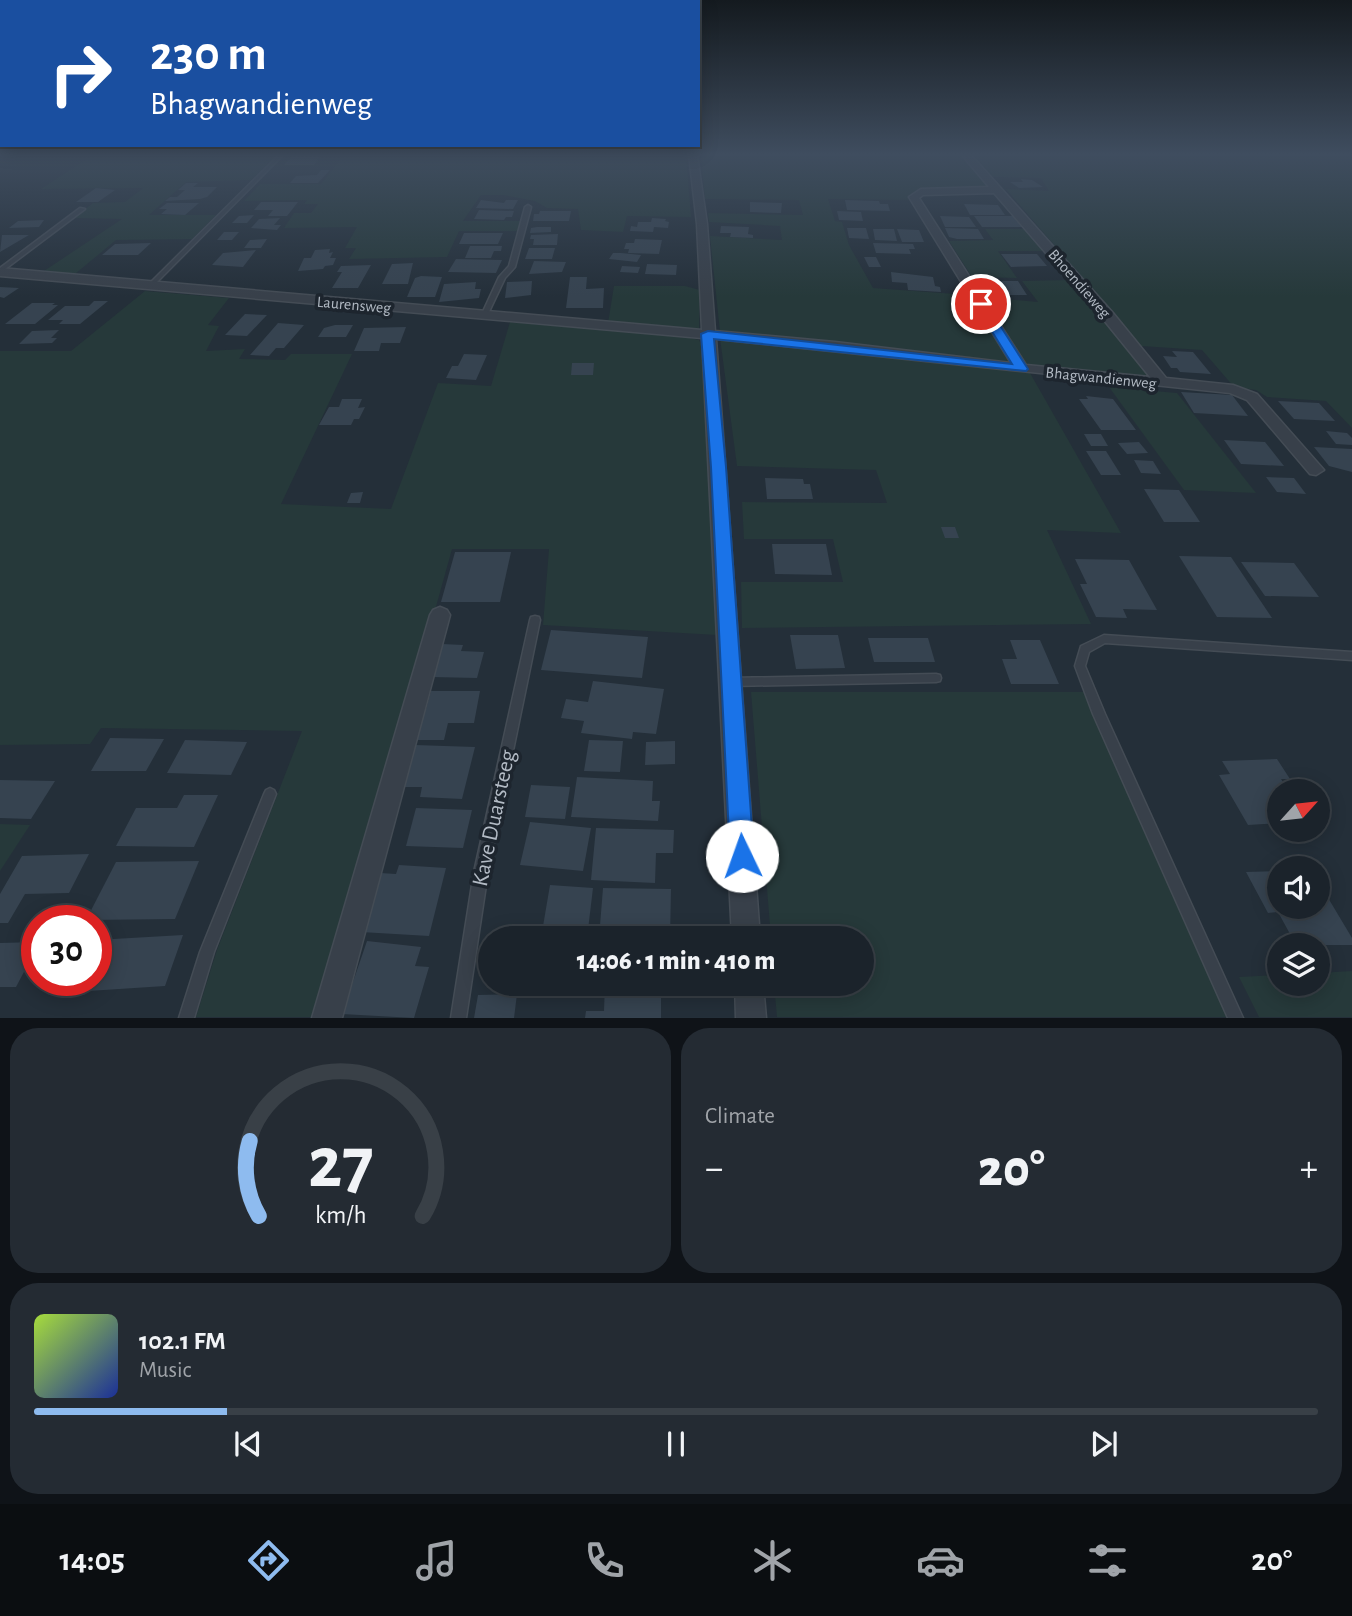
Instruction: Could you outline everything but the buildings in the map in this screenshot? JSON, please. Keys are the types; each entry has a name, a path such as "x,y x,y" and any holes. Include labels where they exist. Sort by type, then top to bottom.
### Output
{"street":[{"path":"699,203 732,682 745,926"},
{"path":"917,203 1021,369"},
{"name":"Bhoendieweg","path":"1009,203 1100,306 1162,383"},
{"name":"Laurensweg","path":"0,272 708,334"},
{"name":"Bhagwandienweg","path":"708,334 1243,392 1252,397 1316,470"},
{"path":"327,1017 440,615"},
{"path":"750,996 751,1017"}],"lane":[{"path":"151,285 233,203"},
{"path":"484,316 502,277 512,267 528,207"},
{"path":"0,272 82,209"},
{"name":"Kave Duarsteeg","path":"458,1017 481,872 534,620"},
{"path":"1236,1017 1099,714 1080,666 1085,649 1104,639 1352,656"},
{"path":"732,682 936,678"},
{"path":"186,1017 207,952 270,794"}],"shaded area":[{"path":"93,203 163,203 149,215 216,215 192,239 116,240 75,274 44,271 122,219 74,218"},
{"path":"476,203 463,221 521,221 518,231 459,231 447,257 349,259 356,248 345,248 357,227 284,228 294,213 311,213 318,204 304,204"},
{"path":"538,203 690,203 691,217 627,216 623,232 581,230 578,209 547,208"},
{"path":"800,203 829,203 835,221 842,222 849,245 873,288 969,295 1012,364 720,332 710,236 782,240 780,226 709,222 708,213 803,215"},
{"path":"1018,203 1352,203 1352,428 1326,401 1267,397 1256,390 1234,387 1202,350 1141,346"},
{"path":"985,229 1028,229 1045,251 998,251 1017,278 972,277 949,241 993,240"},
{"path":"1070,280 1152,378 1024,365 983,297 1038,302 1022,281"},
{"path":"614,286 685,286 700,290 699,329 608,323"},
{"path":"145,291 229,298 208,325 219,326 206,351 245,349 239,359 285,360 291,354 352,354 281,504 391,509 438,383 491,386 510,322 687,337 699,340 702,346 717,635 543,625 549,549 452,549 322,1017 196,1017 217,950 302,731 101,728 90,744 0,745 0,351 71,351"},
{"path":"720,338 1030,373 1121,533 1047,530 1091,624 742,628 741,582 843,582 833,539 744,539 742,502 887,503 876,470 737,466"},
{"path":"1109,387 1177,393 1256,493 1184,490"},
{"path":"751,692 1084,692 1234,1017 777,1017 775,996 874,996 874,926 770,926"},
{"path":"0,824 30,825 0,871"},
{"path":"1352,971 1352,1017 1259,1017 1239,977 1267,976 1267,996 1330,996 1330,972"}],"route":[{"path":"742,856 719,467 708,334 835,346 1021,369 981,304"}]}
